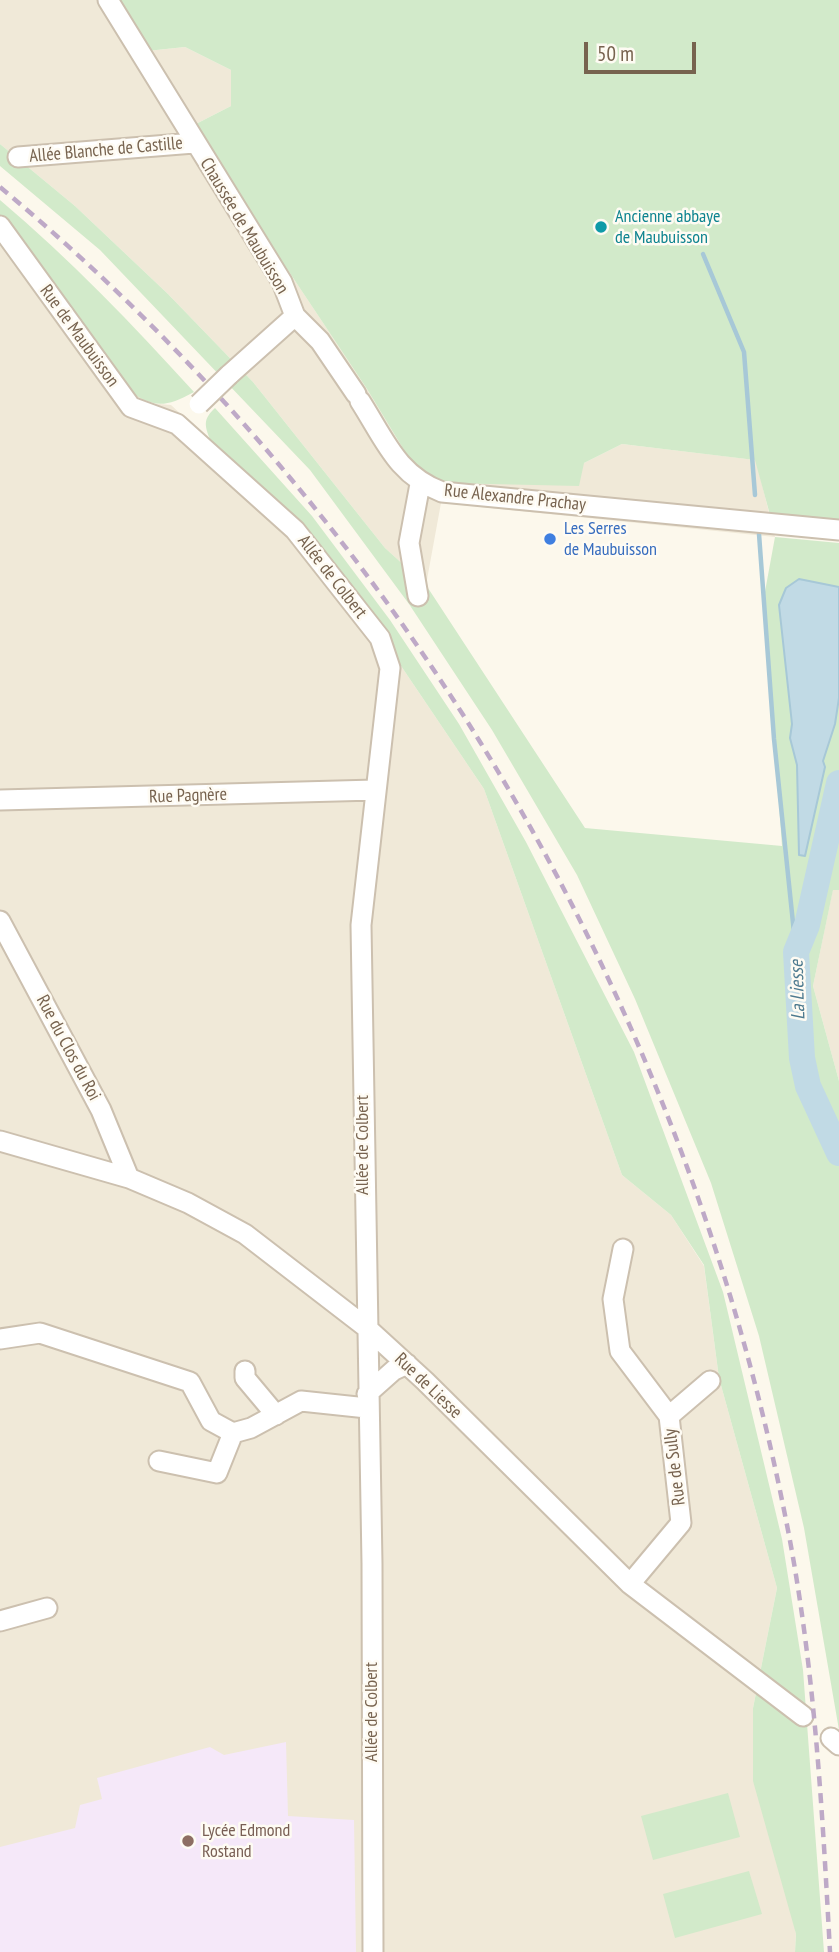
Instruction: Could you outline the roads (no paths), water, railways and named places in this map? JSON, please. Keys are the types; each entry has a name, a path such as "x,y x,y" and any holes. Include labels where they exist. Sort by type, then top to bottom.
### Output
{"street":[{"name":"Chaussée de Maubuisson","path":"108,0 282,282 295,316 177,424"},
{"name":"Allée Blanche de Castille","path":"18,157 194,143"},
{"name":"Rue de Maubuisson","path":"0,226 131,407 177,424"},
{"name":"Rue Alexandre Prachay","path":"295,316 320,341 407,473 420,484 442,492 839,530"},
{"name":"Allée de Colbert","path":"177,424 295,530 380,638 390,668 361,925 372,1563 373,1952"},
{"path":"418,596 409,543 420,484"},
{"name":"Rue Pagnère","path":"0,800 375,790"},
{"name":"Rue du Clos du Roi","path":"0,920 101,1110 129,1178"},
{"name":"Rue de Liesse","path":"0,1141 129,1178 227,1222 367,1328 407,1364 629,1584 803,1717"},
{"name":"Rue de Sully","path":"623,1249 613,1299 620,1351 669,1416 681,1522 629,1584"},
{"path":"0,1339 40,1333 190,1382 211,1421 233,1433 251,1428 301,1401 368,1401 394,1370 407,1364"},
{"path":"245,1371 246,1378 276,1415"},
{"name":"Rue de Sully","path":"669,1416 710,1381"},
{"path":"159,1461 217,1473 233,1433"},
{"path":"0,1621 47,1608"}],"water":[{"path":"799,579 839,587 839,698 835,724 823,761 825,767 805,856 799,855 797,765 790,738 792,724 779,605 786,588"}],"waterway":[{"path":"703,254 744,352 755,495"},
{"path":"759,534 774,739 796,952"},
{"name":"La Liesse","path":"839,783 807,925 796,952 802,1058 808,1086 839,1153"}],"railway":[{"path":"0,187 145,319 278,463 398,618 504,782 597,954 675,1134 737,1320 784,1510 810,1675 830,1952"}],"place":[{"name":"Ancienne abbaye de Maubuisson","path":"601,227"},
{"name":"Les Serres de Maubuisson","path":"550,539"},
{"name":"Lycée Edmond Rostand","path":"188,1841"}]}
